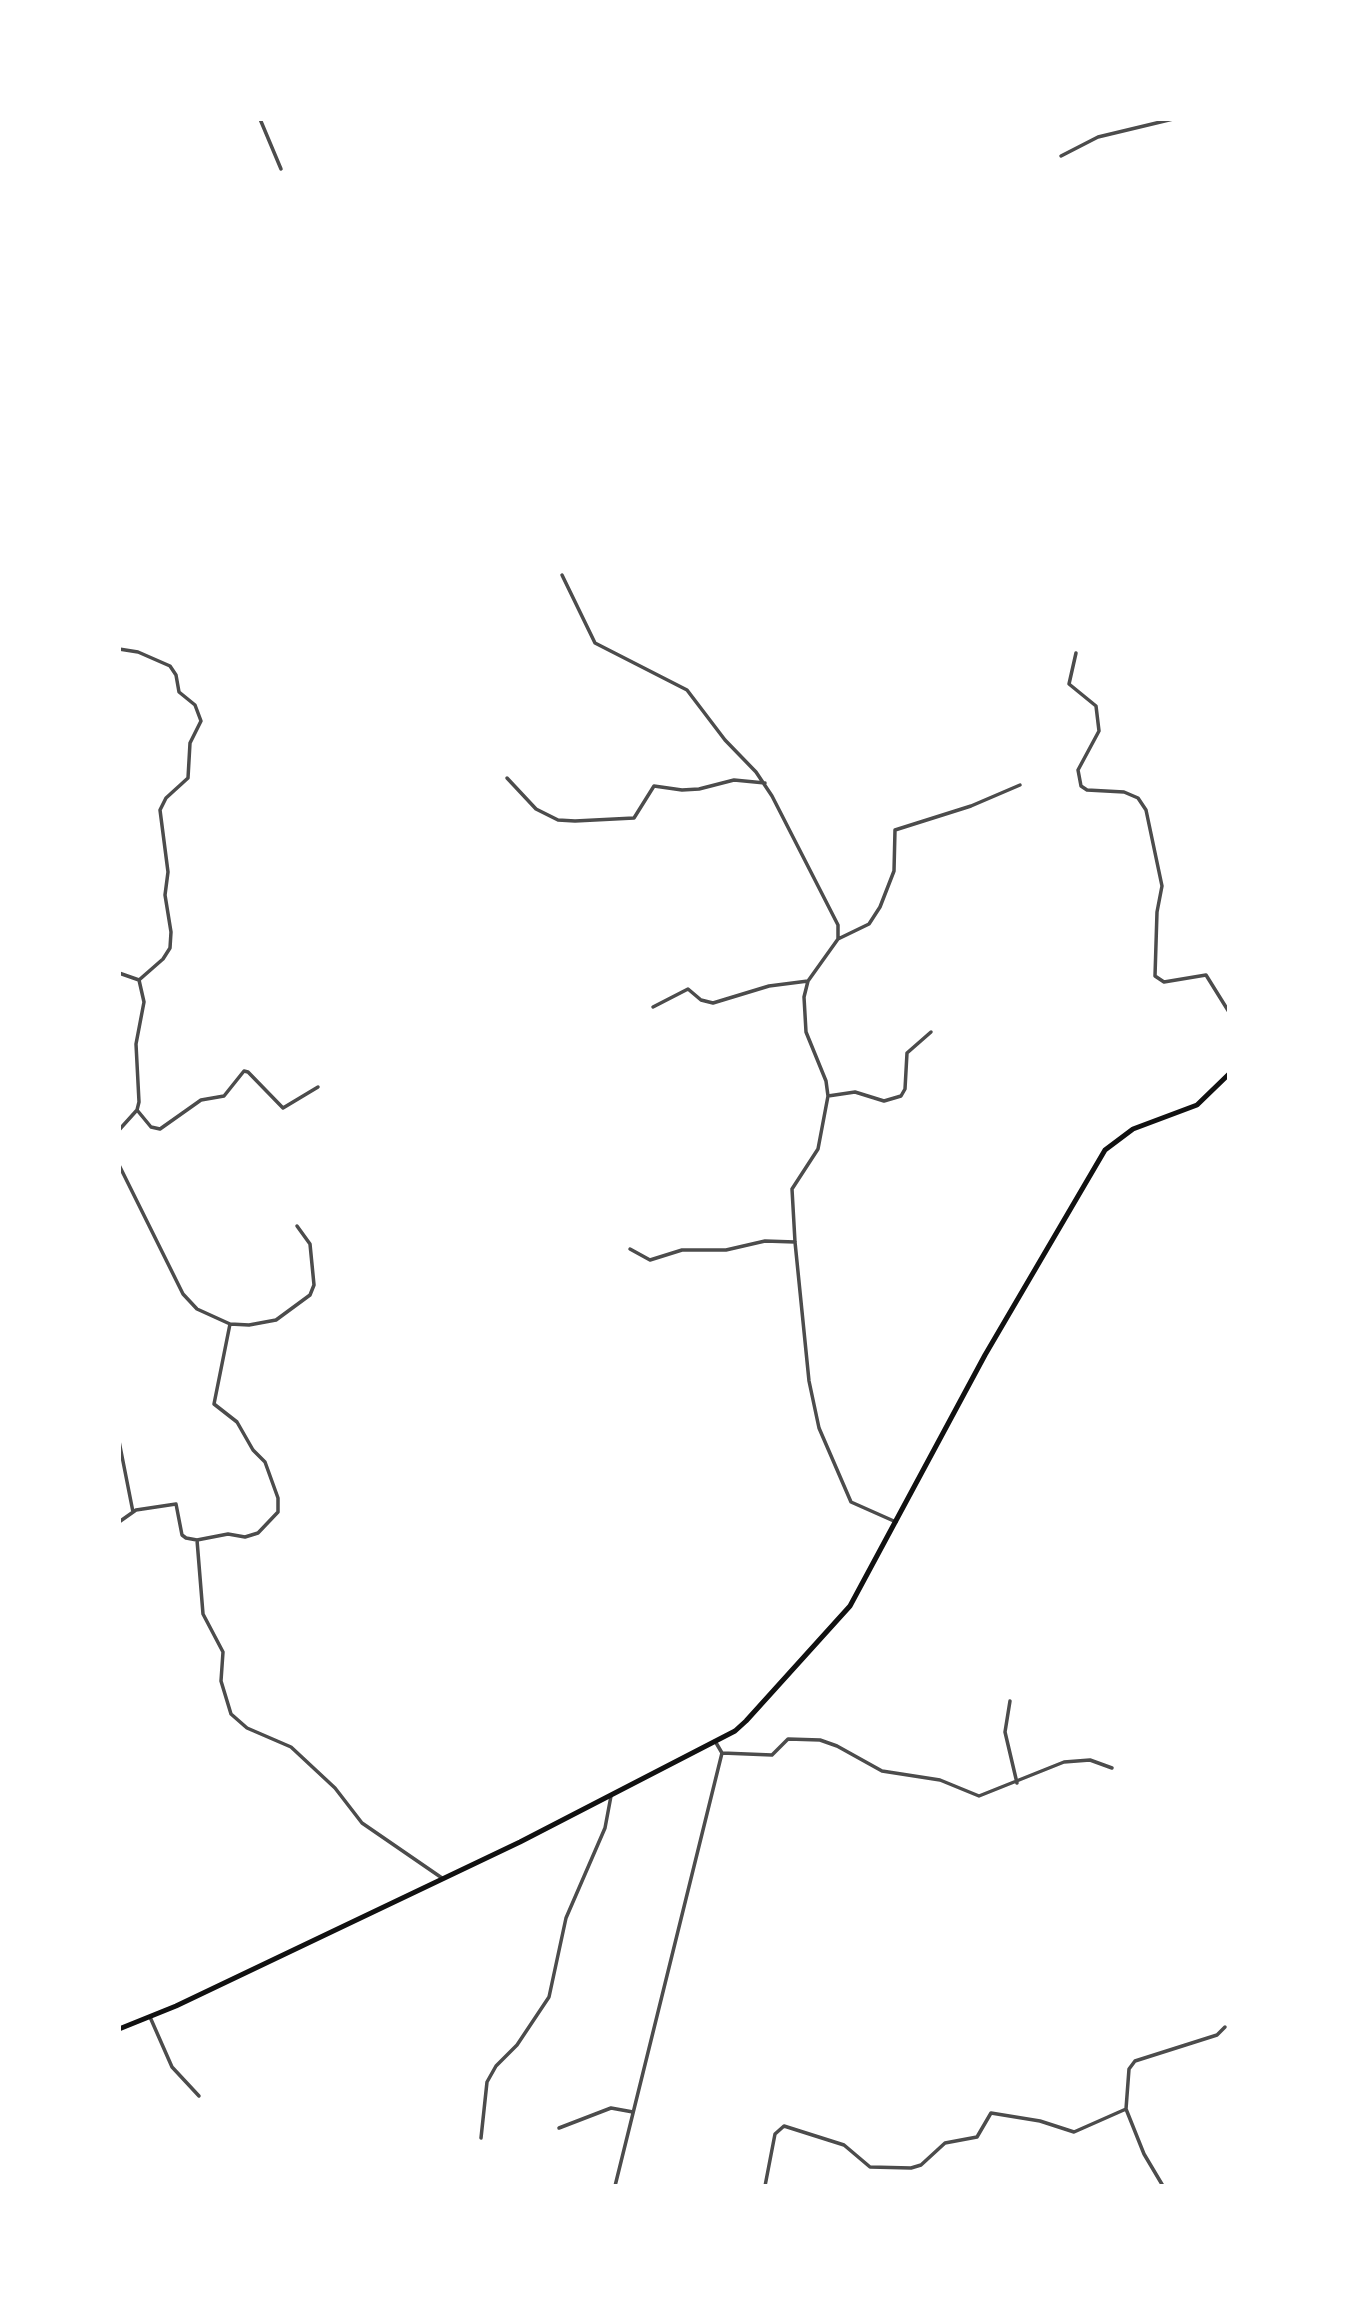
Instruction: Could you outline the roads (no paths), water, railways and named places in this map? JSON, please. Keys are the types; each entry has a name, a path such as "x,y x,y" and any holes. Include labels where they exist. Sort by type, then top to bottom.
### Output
{"main road":[{"path":"119,2029 150,2017 611,1796 747,1721 842,1616 896,1522 985,1355 1105,1150 1133,1129 1197,1105 1229,1074"}],"street":[{"path":"260,119 281,169"},
{"path":"1061,156 1098,137 1173,119"},
{"path":"562,575 595,643 687,690 765,783 838,925 838,939"},
{"path":"119,649 138,652 170,666 176,675 179,692 195,705 201,721 190,743 188,778 166,798 160,810 168,872 165,895 171,932 170,948 163,959 139,979"},
{"path":"1076,653 1069,684 1096,706 1099,732 1078,770 1081,786 1087,790 1125,792 1138,798 1146,810 1162,886 1157,912 1155,976 1164,982 1206,975 1229,1012"},
{"path":"507,778 536,808 558,820 575,821 634,818 654,786 682,790 699,789 734,780 765,783"},
{"path":"896,1522 851,1502 820,1428 808,1381 795,1242 793,1189 818,1149 828,1096 826,1081 806,1032 803,1014 808,981 838,939 869,924 880,907 894,871 895,831 971,806 1020,785"},
{"path":"119,973 139,979"},
{"path":"139,979 144,1002 137,1038 137,1110 151,1127 160,1129 201,1100 224,1096 244,1071 283,1108 318,1087"},
{"path":"653,1006 688,989 701,1000 713,1003 769,986 808,981"},
{"path":"828,1096 855,1092 884,1101 901,1096 905,1088 910,1049 931,1032"},
{"path":"119,1130 137,1110"},
{"path":"119,1166 188,1302 230,1324 249,1325 276,1320 310,1295 314,1285 310,1244 297,1226"},
{"path":"629,1248 650,1260 681,1250 726,1250 773,1240 795,1242"},
{"path":"119,1522 133,1512 176,1504 183,1535 197,1540 222,1534 253,1536 278,1512 278,1498 265,1462 249,1445 237,1422 214,1404 230,1324"},
{"path":"119,1441 133,1512"},
{"path":"197,1540 203,1614 223,1652 221,1681 231,1714 247,1728 291,1747 335,1787 362,1823 442,1878"},
{"path":"1010,1701 1006,1732 1017,1783"},
{"path":"722,1753 772,1755 784,1742 794,1737 829,1742 882,1771 940,1780 971,1795 986,1795 1064,1762 1090,1760 1112,1768"},
{"path":"615,2186 722,1753 715,1741"},
{"path":"481,2138 486,2082 496,2066 517,2045 549,1997 566,1917 598,1848 611,1796"},
{"path":"150,2017 172,2067 199,2096"},
{"path":"1163,2186 1144,2154 1126,2109 1129,2069 1135,2061 1217,2035 1226,2027"},
{"path":"559,2128 611,2108 633,2112"},
{"path":"765,2186 775,2134 784,2126 844,2145 870,2167 911,2168 921,2165 945,2143 977,2137 991,2113 1040,2121 1074,2132 1126,2109"}]}
